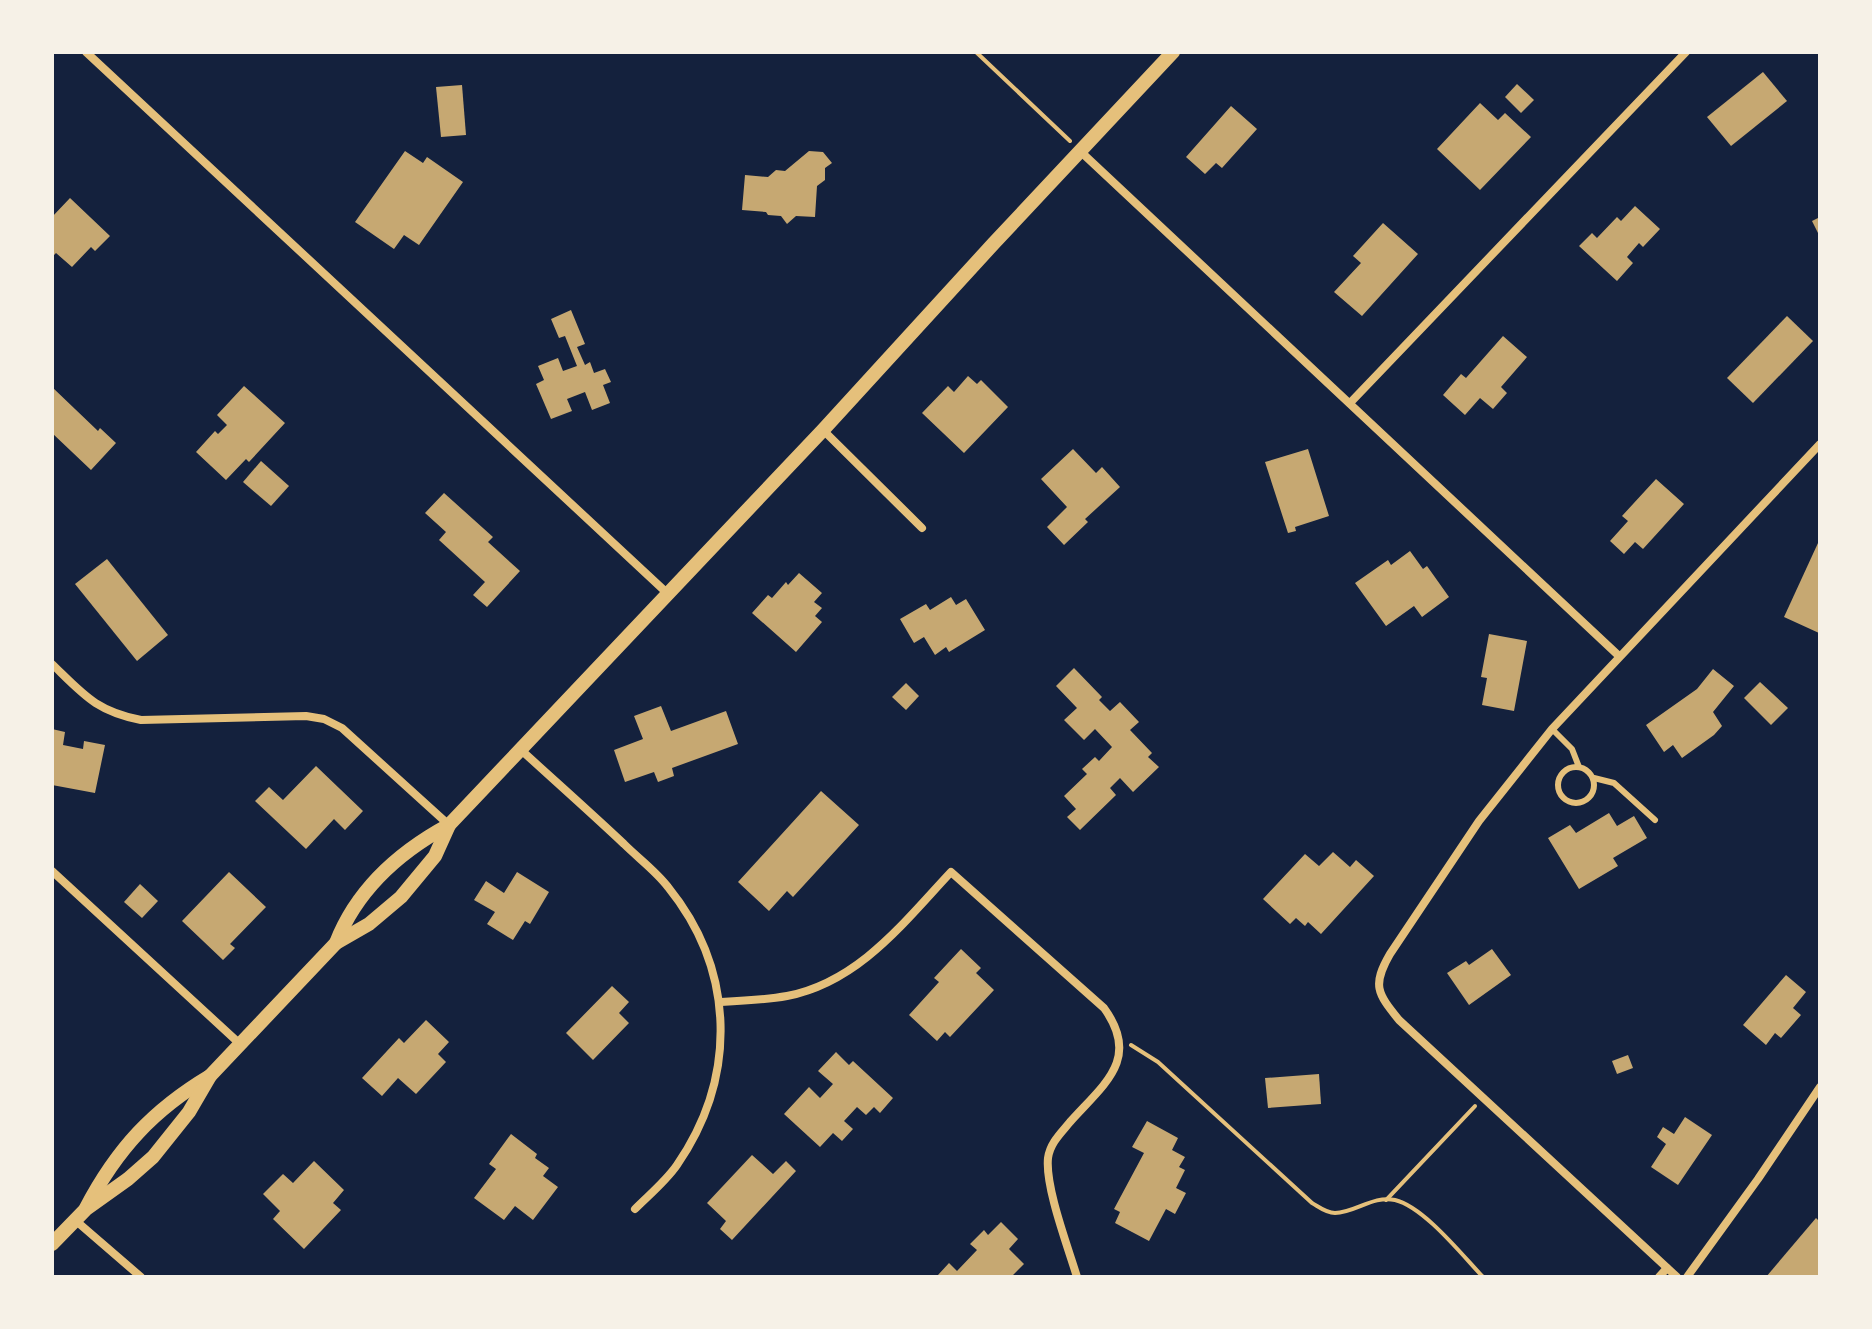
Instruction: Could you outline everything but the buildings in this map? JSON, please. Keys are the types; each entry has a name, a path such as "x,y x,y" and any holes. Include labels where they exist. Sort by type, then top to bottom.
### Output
{"street":[{"path":"86,52 667,593"},
{"path":"52,1244 80,1214 128,1179 159,1151 185,1120 210,1076 336,943 359,931 401,897 435,856 449,825 823,430 1173,52"},
{"path":"1350,403 1686,52"},
{"path":"1080,151 1619,656"},
{"path":"823,430 922,528"},
{"path":"1677,1277 1399,1020 1377,988 1386,961 1454,856 1506,784 1619,656 1820,444"},
{"path":"52,664 84,695 121,716 141,720 306,716 324,719 342,728 449,825"},
{"path":"520,749 668,885 699,934 714,971 720,1002 721,1036 711,1101 676,1167 635,1209"},
{"path":"336,943 349,914 385,869 419,841 449,825"},
{"path":"52,871 240,1044"},
{"path":"720,1002 788,996 847,972 880,947 951,872 1104,1008 1114,1022 1120,1039 1116,1068 1057,1136 1048,1157 1051,1189 1077,1277"},
{"path":"80,1214 112,1163 139,1131 176,1098 210,1076"},
{"path":"1687,1277 1820,1087"},
{"path":"80,1214 141,1277"},
{"path":"1659,1277 1667,1268"}],"lane":[{"path":"1552,729 1572,749 1579,767"},
{"path":"1579,767 1590,772 1593,778 1594,790 1587,800 1575,804 1564,799 1558,789 1559,778 1567,769 1579,767"},
{"path":"1593,778 1614,783 1655,820"}],"path":[{"path":"976,52 1080,151"},
{"path":"1120,1039 1158,1062 1312,1203 1334,1213 1375,1201 1394,1200 1412,1209 1440,1231 1483,1277"},
{"path":"1386,1200 1483,1097"}]}
